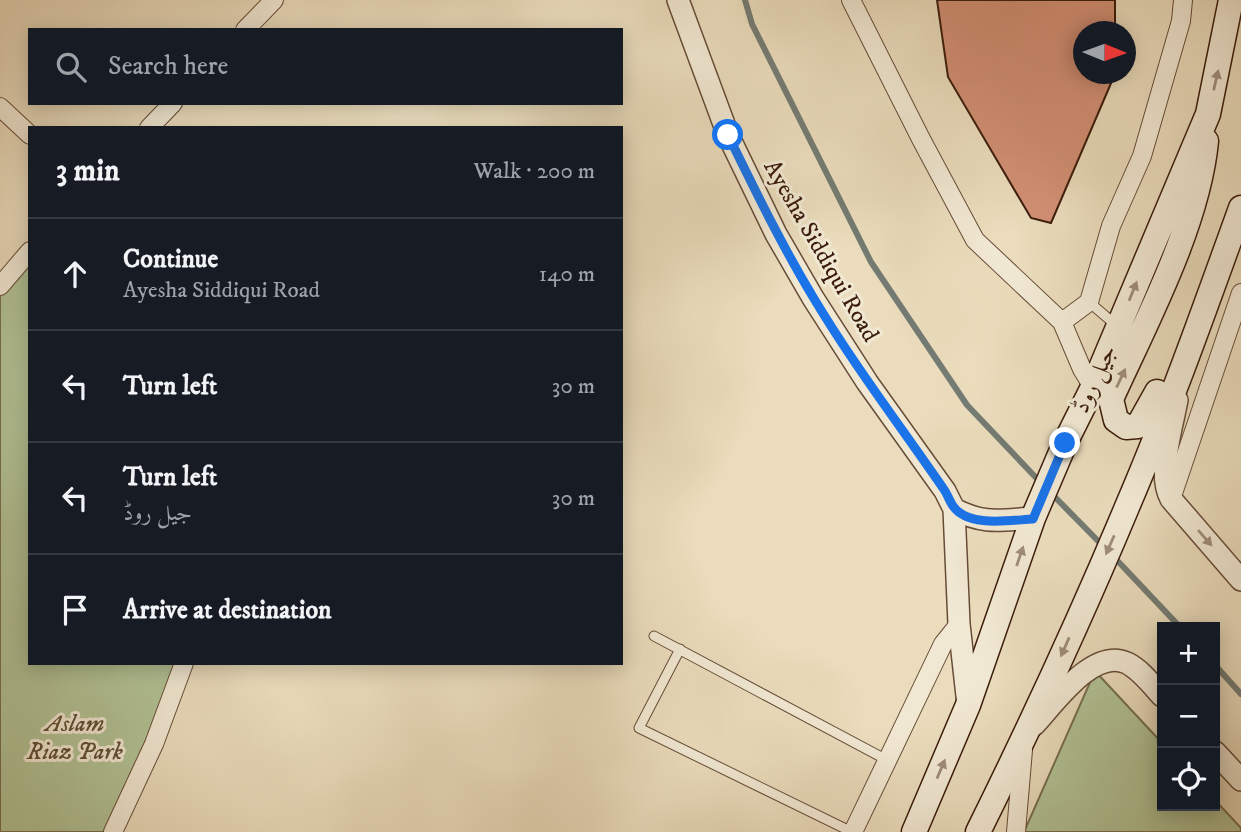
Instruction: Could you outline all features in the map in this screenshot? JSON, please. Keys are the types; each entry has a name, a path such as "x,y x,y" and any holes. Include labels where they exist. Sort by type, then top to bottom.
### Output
{"main road":[{"name":"جیل روڈ","path":"914,832 968,705 1037,512 1065,443 1093,387 1208,114 1231,0"},
{"path":"1187,355 1168,368 1138,426 1126,427 1116,421 1111,399 1156,300 1182,233 1203,166 1208,114"},
{"path":"978,832 1025,736 1128,506 1241,208"}],"street":[{"path":"246,28 274,0"},
{"name":"Ayesha Siddiqui Road","path":"678,0 728,135 776,234 860,371 945,491 954,509"},
{"path":"851,0 864,30 975,240 1062,323 1093,387"},
{"path":"1062,323 1089,302 1111,226 1142,156 1181,21 1183,0"},
{"path":"151,126 171,105"},
{"path":"0,107 28,133"},
{"path":"0,286 28,253"},
{"path":"1171,499 1241,293"},
{"path":"1187,355 1165,468 1166,490 1241,580"},
{"path":"954,509 973,519 987,521 1037,512"},
{"path":"954,509 959,624 968,705"},
{"path":"853,832 943,644 959,624"},
{"path":"1016,832 1025,736 1072,684 1103,660 1118,659 1130,664 1157,691"},
{"path":"113,832 154,744 183,665"},
{"path":"1220,757 1241,780"}],"lane":[{"path":"1089,302 1119,327"},
{"path":"654,635 887,760"},
{"path":"680,649 639,728 853,832"}],"green space":[{"name":"Aslam Riaz Park","path":"28,253 28,665 183,665 113,832 0,832 0,286"},
{"path":"1095,671 1157,738 1157,811 1220,811 1220,805 1241,828 1241,832 1024,832"}],"building":[{"path":"937,0 1115,0 1115,21 1073,21 1073,84 1111,84 1051,223 1031,218 948,77"}],"waterway":[{"path":"745,0 752,24 871,262 967,405 1042,484"},
{"path":"1049,491 1103,546"},
{"path":"1113,556 1175,622"},
{"path":"1220,671 1241,694"}],"route":[{"path":"728,135 776,234 813,298 867,382 945,491 954,509 973,519 987,521 1033,519 1065,443"}]}
